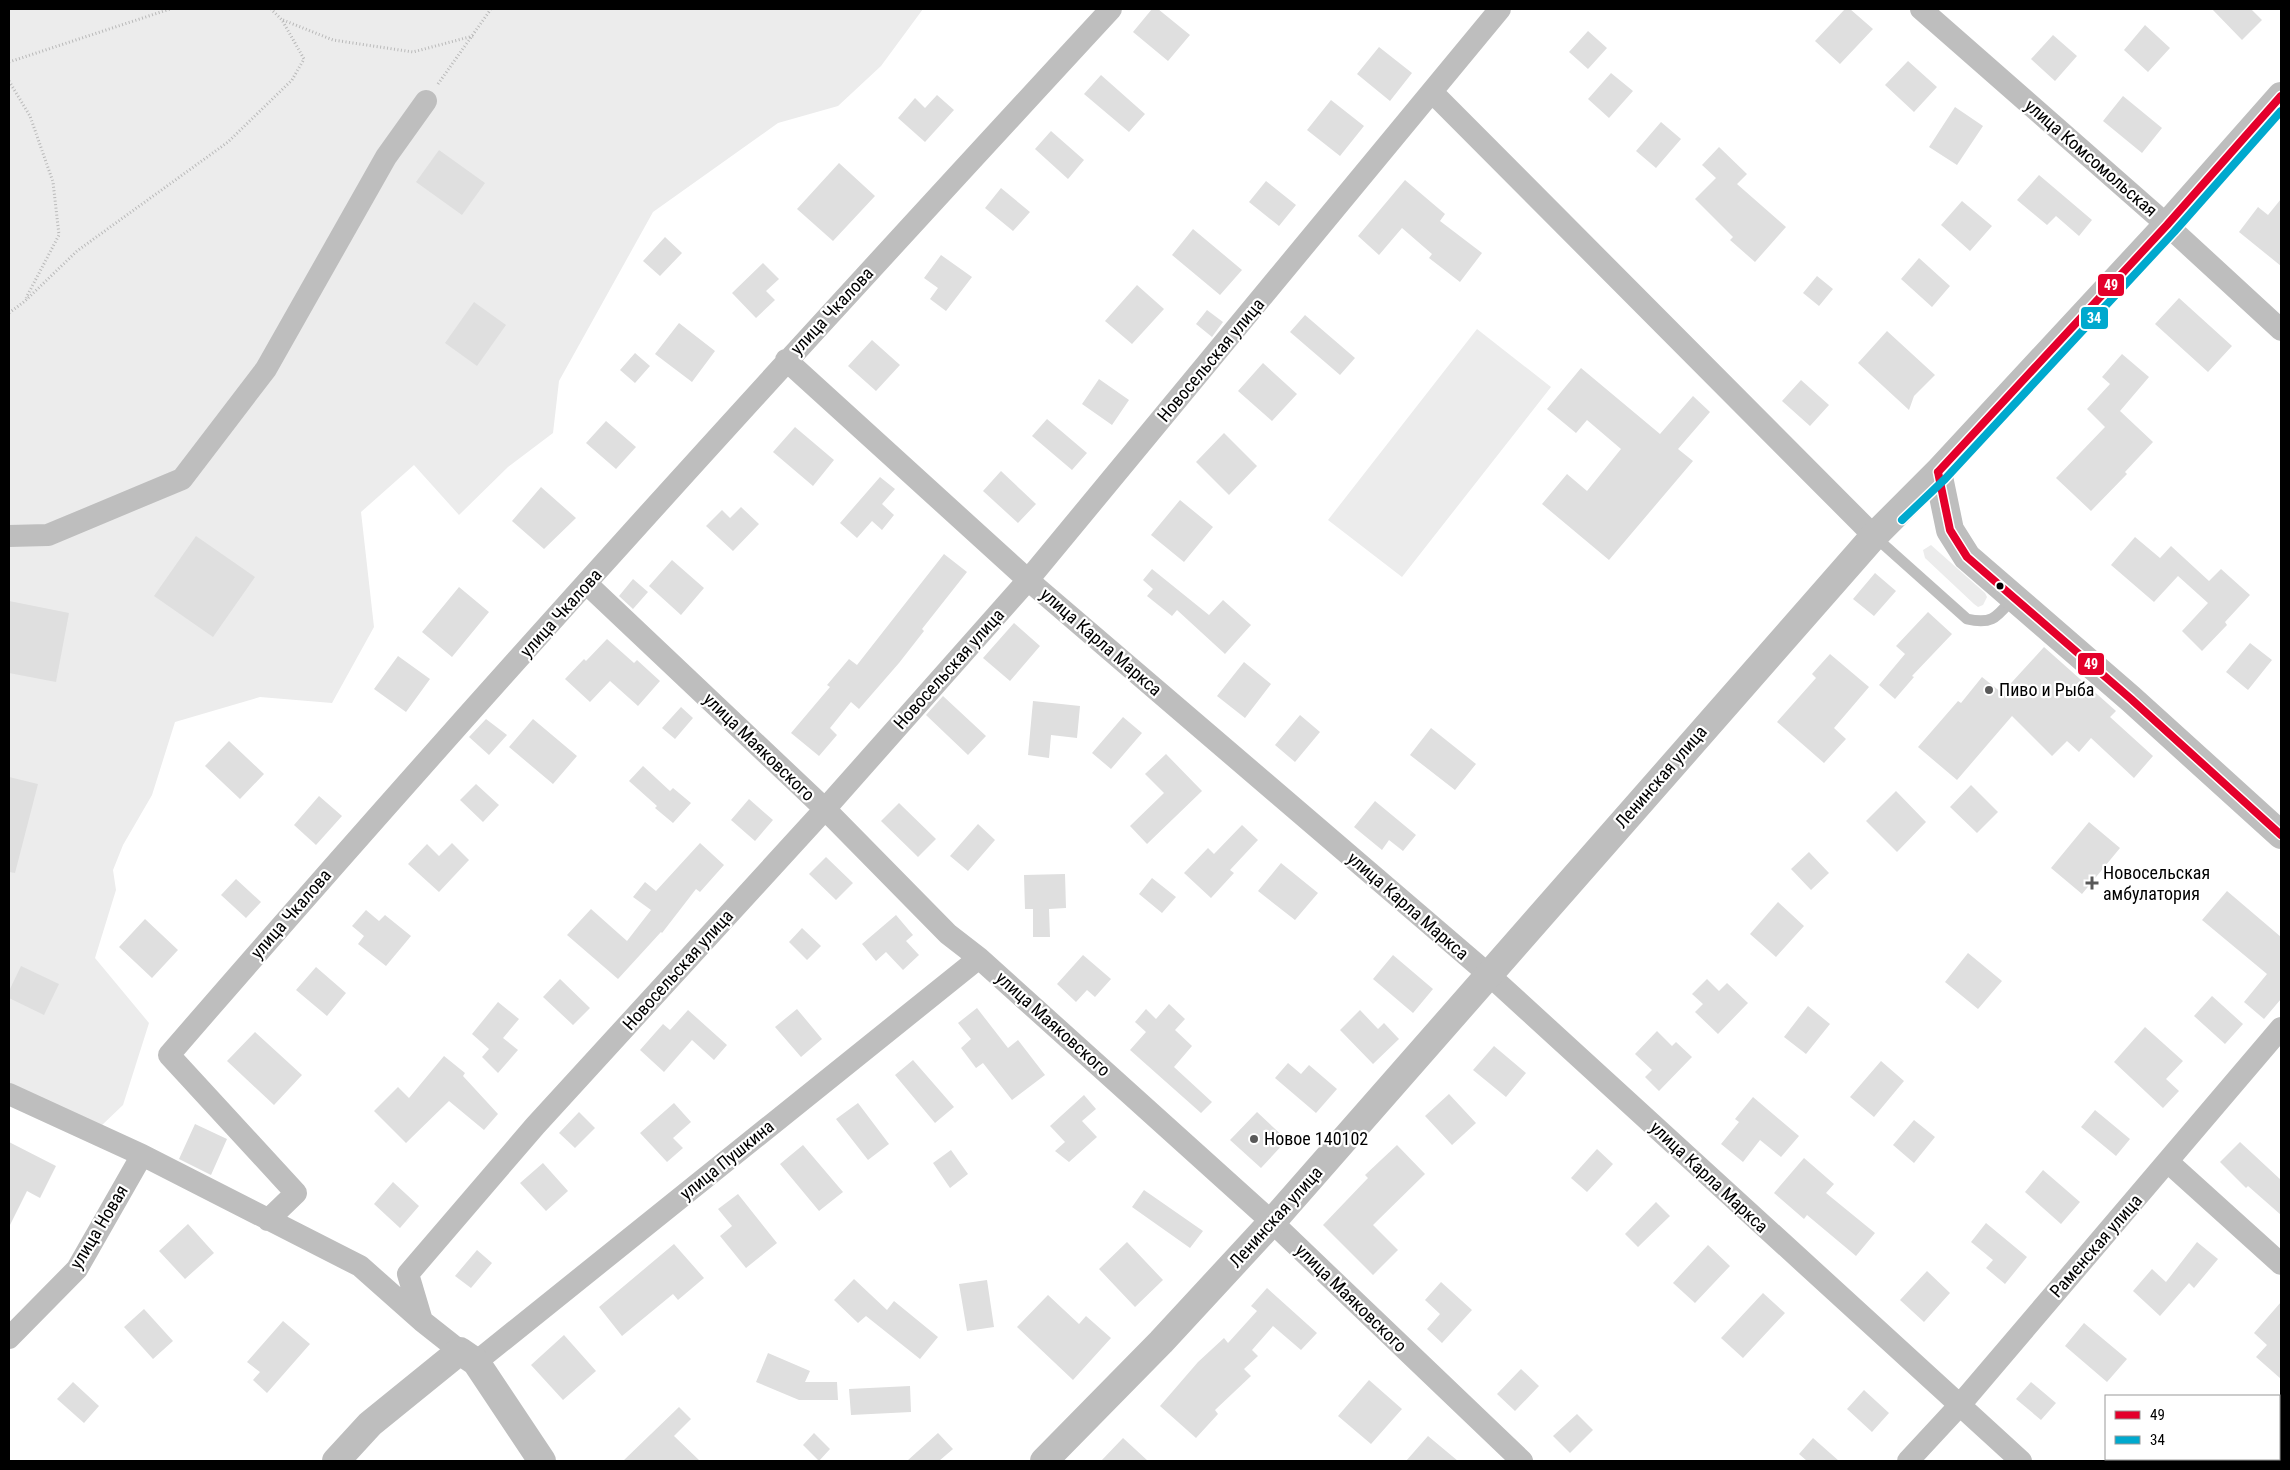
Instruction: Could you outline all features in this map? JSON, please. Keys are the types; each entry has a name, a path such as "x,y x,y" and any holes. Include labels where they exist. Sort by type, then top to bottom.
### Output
{"street":[{"name":"улица Чкалова","path":"268,1220 296,1193 170,1055 339,859 786,360 1111,9"},
{"name":"Новосельская улица","path":"422,1321 408,1274 535,1126 825,809 1028,580 1433,93 1500,9"},
{"name":"улица Комсомольская","path":"1921,9 2167,225 2281,330"},
{"path":"1433,93 1874,536"},
{"name":"Ленинская улица","path":"1044,1461 1161,1342 1272,1222 1874,536 1938,472 2167,225 2281,96"},
{"path":"9,536 48,535 182,479 266,369 386,157 426,101"},
{"name":"улица Карла Маркса","path":"786,360 1028,580 1488,974 2021,1461"},
{"path":"1938,472 1950,530 1968,557 2281,835"},
{"name":"улица Маяковского","path":"587,584 825,809 948,934 979,958 1272,1222 1522,1461"},
{"name":"улица Пушкина","path":"468,1357 979,958"},
{"name":"Раменская улица","path":"1908,1461 1959,1406 2281,1028"},
{"path":"9,1094 142,1155 360,1266 422,1321 468,1357 542,1461"},
{"name":"улица Новая","path":"9,1338 77,1269 142,1155"},
{"path":"2168,1162 2281,1264"},
{"path":"336,1461 370,1424 468,1357"}],"lane":[{"path":"1874,536 1967,619 1982,623 1995,619 2014,598"}],"path":[{"path":"9,62 170,9"},
{"path":"9,313 25,301 77,251 228,142 292,80 304,59 282,20 271,9"},
{"path":"426,101 491,9"},
{"path":"282,20 333,40 413,52 473,36"},
{"path":"9,81 30,116 53,182 59,235 25,301"}],"shaded area":[{"path":"9,9 923,9 881,66 838,106 778,123 653,212 559,381 553,433 508,467 459,515 414,465 361,512 374,627 332,703 260,697 175,722 152,795 123,845 113,870 116,890 95,958 149,1023 123,1105 100,1127 9,1085"},
{"path":"1477,329 1551,387 1402,577 1328,520"},
{"path":"1931,545 1985,593 1987,597 1983,605 1978,607 1974,604 1925,558 1923,550"}],"building":[{"path":"1152,9 1158,9 1190,35 1168,61 1133,32"},
{"path":"1845,9 1850,9 1873,29 1840,64 1815,41"},
{"path":"2212,9 2251,9 2262,20 2242,40"},
{"path":"2145,25 2170,48 2148,72 2124,50"},
{"path":"1588,31 1607,48 1588,69 1569,52"},
{"path":"2053,35 2077,56 2055,81 2031,59"},
{"path":"1379,47 1412,73 1390,101 1357,74"},
{"path":"1908,61 1937,87 1914,112 1885,85"},
{"path":"1611,73 1633,91 1609,118 1588,99"},
{"path":"1101,75 1145,114 1129,132 1084,94"},
{"path":"937,95 954,110 925,142 898,118 915,98 925,108"},
{"path":"2123,96 2162,128 2142,153 2103,121"},
{"path":"1331,100 1364,126 1340,156 1307,130"},
{"path":"1955,107 1983,126 1957,165 1929,147"},
{"path":"1661,122 1681,139 1656,168 1636,151"},
{"path":"1051,131 1084,160 1068,179 1035,149"},
{"path":"1719,147 1747,174 1737,184 1786,227 1755,262 1730,240 1733,237 1695,199 1716,178 1702,165"},
{"path":"439,150 485,183 462,215 416,182"},
{"path":"839,163 875,196 833,241 797,209"},
{"path":"2039,175 2092,220 2079,236 2056,216 2047,225 2017,200"},
{"path":"1405,180 1445,214 1440,221 1482,253 1460,282 1429,258 1432,254 1402,228 1379,255 1358,236"},
{"path":"1266,181 1296,205 1279,226 1249,202"},
{"path":"1001,188 1030,212 1013,231 985,208"},
{"path":"2281,199 2281,266 2239,232 2258,207 2268,215"},
{"path":"1962,201 1992,226 1970,251 1941,225"},
{"path":"1193,229 1242,270 1220,295 1172,255"},
{"path":"665,237 682,253 660,276 643,261"},
{"path":"941,255 972,277 946,311 930,299 938,288 924,278"},
{"path":"1919,258 1950,286 1932,307 1901,279"},
{"path":"763,263 779,279 766,291 775,300 756,318 732,293"},
{"path":"1817,276 1833,289 1819,306 1803,293"},
{"path":"1137,285 1164,309 1132,344 1105,321"},
{"path":"2179,298 2232,346 2208,372 2155,324"},
{"path":"474,302 506,325 477,366 445,343"},
{"path":"1207,310 1223,322 1212,337 1196,324"},
{"path":"1305,315 1355,358 1340,375 1290,332"},
{"path":"679,323 715,351 692,382 655,354"},
{"path":"1887,331 1935,375 1914,396 1909,410 1858,363"},
{"path":"872,340 900,365 876,391 848,366"},
{"path":"635,353 650,366 635,383 620,370"},
{"path":"2122,354 2149,377 2120,411 2153,442 2125,472 2127,474 2091,511 2056,478 2105,427 2087,409 2110,384 2102,377"},
{"path":"1263,363 1297,394 1272,421 1238,391"},
{"path":"1581,368 1660,434 1693,396 1710,412 1678,449 1693,461 1609,560 1542,504 1567,474 1587,491 1621,449 1587,420 1576,433 1547,409"},
{"path":"1099,379 1129,400 1112,425 1082,404"},
{"path":"1801,380 1829,405 1810,426 1782,401"},
{"path":"1047,419 1087,453 1072,470 1032,436"},
{"path":"606,421 636,447 616,469 586,443"},
{"path":"795,427 834,460 813,486 773,452"},
{"path":"1224,433 1257,466 1229,495 1196,462"},
{"path":"1001,471 1036,504 1018,523 983,491"},
{"path":"880,477 895,489 882,504 894,515 882,530 872,521 857,538 840,523"},
{"path":"541,487 576,518 544,549 512,521"},
{"path":"1180,500 1213,527 1184,562 1151,535"},
{"path":"741,507 759,524 733,551 706,526 722,510 730,518"},
{"path":"196,536 255,577 213,637 154,596"},
{"path":"2135,537 2160,558 2171,546 2209,581 2221,569 2250,595 2225,622 2227,625 2202,651 2182,631 2208,603 2178,576 2154,602 2111,565"},
{"path":"944,554 967,572 922,629 924,631 899,663 859,709 851,702 830,728 837,735 819,756 791,733 830,687 827,685 849,659 857,665"},
{"path":"672,560 704,588 681,615 649,586"},
{"path":"1152,569 1209,615 1223,600 1251,625 1225,654 1177,610 1172,616 1147,596 1153,589 1143,580"},
{"path":"1875,573 1896,591 1874,616 1853,599"},
{"path":"633,579 648,592 633,609 619,596"},
{"path":"459,587 489,612 452,657 422,632"},
{"path":"9,601 69,613 56,682 9,673"},
{"path":"1928,612 1952,634 1912,676 1914,677 1895,699 1879,685 1905,654 1896,646"},
{"path":"1014,623 1040,646 1010,681 983,658"},
{"path":"607,639 634,663 637,660 660,681 638,706 610,681 590,702 565,679"},
{"path":"2250,643 2272,660 2248,690 2226,672"},
{"path":"2044,647 2116,711 2110,717 2153,756 2134,778 2091,738 2079,752 2067,741 2052,756 2012,716 1957,780 1918,747 1958,701 1961,703 1982,677 2002,693"},
{"path":"1830,654 1869,687 1834,728 1846,739 1824,763 1777,722 1816,678 1812,674"},
{"path":"398,656 430,679 406,712 374,689"},
{"path":"1244,662 1271,684 1245,718 1217,696"},
{"path":"943,696 986,736 968,755 926,715"},
{"path":"1033,701 1080,706 1077,738 1051,735 1049,758 1028,755"},
{"path":"681,707 693,718 675,739 662,728"},
{"path":"1300,715 1320,732 1295,762 1275,745"},
{"path":"1123,717 1142,733 1111,769 1092,753"},
{"path":"486,719 507,735 489,755 469,737"},
{"path":"533,719 577,756 553,784 509,747"},
{"path":"1431,728 1476,764 1455,790 1410,755"},
{"path":"229,741 264,774 240,799 205,766"},
{"path":"1166,754 1202,791 1147,844 1130,826 1164,793 1145,774"},
{"path":"643,766 670,791 673,788 691,803 673,823 655,808 657,806 629,781"},
{"path":"9,777 38,784 15,873 9,872"},
{"path":"476,784 499,805 483,822 460,800"},
{"path":"1971,785 1998,812 1977,833 1950,807"},
{"path":"1896,791 1926,822 1897,852 1866,821"},
{"path":"319,796 342,816 316,845 294,825"},
{"path":"749,799 773,820 755,841 731,820"},
{"path":"1375,801 1416,835 1403,851 1389,840 1382,850 1354,827"},
{"path":"899,803 936,839 918,857 881,821"},
{"path":"2089,822 2120,848 2082,894 2051,868"},
{"path":"978,824 995,840 968,871 950,856"},
{"path":"1242,825 1258,840 1230,870 1234,873 1211,898 1184,873 1208,848 1214,854"},
{"path":"452,843 469,860 439,892 408,864 427,844 439,856"},
{"path":"700,843 724,865 700,892 696,889 662,933 618,979 567,935 591,909 627,941 651,910 633,897 645,882 656,891"},
{"path":"1809,852 1829,873 1811,890 1791,869"},
{"path":"826,857 853,883 836,900 809,874"},
{"path":"1281,863 1318,893 1295,920 1258,891"},
{"path":"1065,874 1066,908 1049,909 1050,937 1033,937 1033,909 1025,909 1024,875"},
{"path":"1152,878 1176,897 1162,913 1139,894"},
{"path":"236,879 261,902 246,918 221,895"},
{"path":"2227,891 2281,937 2281,999 2264,1019 2244,1002 2267,974 2202,920"},
{"path":"1778,902 1804,926 1776,957 1750,934"},
{"path":"366,910 379,921 385,915 411,936 386,966 358,944 364,936 352,926"},
{"path":"896,915 913,935 906,941 919,955 903,970 886,952 876,961 862,944"},
{"path":"145,919 178,950 152,978 119,947"},
{"path":"802,928 821,946 807,960 789,942"},
{"path":"1968,953 2002,981 1978,1009 1945,982"},
{"path":"1083,955 1111,979 1095,997 1087,990 1076,1002 1057,984"},
{"path":"1393,955 1433,989 1413,1013 1373,979"},
{"path":"21,966 59,984 44,1015 9,998 9,991"},
{"path":"316,967 346,993 327,1016 296,990"},
{"path":"560,979 590,1008 573,1025 543,997"},
{"path":"1707,979 1719,991 1727,983 1748,1003 1718,1034 1695,1012 1703,1004 1692,994"},
{"path":"2212,996 2243,1024 2225,1044 2194,1016"},
{"path":"498,1002 519,1019 503,1038 518,1050 498,1073 482,1057 489,1049 472,1034"},
{"path":"1169,1004 1185,1019 1175,1030 1192,1046 1174,1067 1212,1102 1201,1113 1130,1050 1146,1032 1135,1022 1146,1009 1156,1019"},
{"path":"1808,1006 1830,1024 1806,1054 1784,1037"},
{"path":"977,1008 1008,1048 1018,1040 1045,1075 1012,1100 983,1063 976,1068 961,1048 971,1039 958,1023"},
{"path":"797,1009 822,1039 801,1057 775,1027"},
{"path":"688,1010 727,1045 714,1060 692,1040 664,1072 640,1050 663,1024 670,1030"},
{"path":"1360,1010 1378,1029 1384,1023 1399,1039 1373,1064 1340,1030"},
{"path":"2145,1027 2183,1061 2166,1079 2179,1091 2163,1108 2114,1062"},
{"path":"1657,1031 1672,1046 1676,1042 1692,1057 1659,1091 1645,1077 1652,1070 1635,1054"},
{"path":"255,1032 302,1075 274,1105 227,1061"},
{"path":"1494,1046 1526,1073 1506,1097 1473,1070"},
{"path":"444,1056 465,1073 463,1076 498,1114 484,1130 449,1101 406,1143 374,1111 398,1087 409,1098"},
{"path":"913,1060 954,1107 935,1123 895,1075"},
{"path":"1881,1061 1904,1081 1874,1117 1850,1097"},
{"path":"1288,1063 1301,1074 1309,1065 1337,1089 1316,1113 1275,1078"},
{"path":"1449,1094 1476,1123 1452,1145 1425,1116"},
{"path":"1084,1095 1096,1109 1082,1121 1097,1137 1069,1162 1055,1151 1065,1142 1050,1126"},
{"path":"1753,1097 1799,1136 1781,1157 1760,1140 1743,1162 1721,1144 1739,1122 1735,1119"},
{"path":"674,1103 691,1122 673,1138 683,1148 667,1162 640,1133"},
{"path":"858,1103 889,1144 868,1160 836,1119"},
{"path":"2095,1110 2130,1139 2116,1156 2081,1127"},
{"path":"579,1112 595,1128 575,1148 559,1133"},
{"path":"1257,1112 1287,1140 1261,1168 1230,1140"},
{"path":"1914,1120 1935,1137 1914,1163 1893,1145"},
{"path":"195,1124 227,1139 211,1175 179,1159"},
{"path":"9,1142 56,1166 40,1198 27,1191 9,1227"},
{"path":"2240,1142 2281,1180 2281,1215 2248,1186 2246,1188 2220,1162"},
{"path":"803,1145 843,1192 819,1211 780,1164"},
{"path":"1397,1145 1425,1174 1373,1225 1398,1250 1373,1275 1323,1225 1368,1178 1365,1175"},
{"path":"1597,1149 1613,1164 1587,1192 1571,1178"},
{"path":"951,1150 968,1174 950,1188 933,1163"},
{"path":"1804,1158 1834,1184 1826,1193 1875,1233 1856,1256 1807,1215 1804,1219 1774,1193"},
{"path":"543,1163 568,1191 546,1211 520,1183"},
{"path":"2043,1170 2080,1202 2061,1224 2025,1192"},
{"path":"393,1182 419,1206 400,1228 374,1204"},
{"path":"1144,1190 1203,1231 1190,1248 1132,1207"},
{"path":"738,1194 777,1243 746,1268 720,1236 732,1226 718,1209"},
{"path":"1656,1202 1670,1216 1638,1247 1625,1234"},
{"path":"1986,1223 2027,1257 2005,1284 1986,1268 1993,1260 1971,1242"},
{"path":"188,1224 214,1253 185,1279 159,1251"},
{"path":"1127,1242 1163,1280 1135,1307 1099,1269"},
{"path":"2197,1242 2218,1259 2194,1288 2189,1283 2160,1316 2133,1291 2152,1269 2166,1282"},
{"path":"674,1244 704,1278 678,1300 673,1294 622,1336 599,1307"},
{"path":"1708,1245 1730,1266 1695,1303 1673,1283"},
{"path":"477,1250 492,1263 471,1288 455,1276"},
{"path":"1927,1271 1950,1293 1924,1322 1900,1300"},
{"path":"854,1279 887,1310 894,1301 938,1337 920,1359 866,1316 858,1323 834,1300"},
{"path":"987,1280 994,1327 967,1331 959,1284"},
{"path":"1441,1282 1472,1310 1442,1343 1427,1329 1440,1314 1425,1300"},
{"path":"1267,1288 1317,1333 1301,1350 1273,1326 1252,1350 1258,1356 1244,1369 1251,1376 1215,1410 1218,1414 1196,1438 1160,1406 1198,1362 1224,1338 1228,1343 1257,1311 1251,1306"},
{"path":"1763,1293 1785,1313 1743,1358 1721,1338"},
{"path":"1048,1295 1079,1324 1086,1316 1111,1338 1073,1380 1017,1327"},
{"path":"2281,1302 2281,1379 2256,1357 2267,1345 2254,1333"},
{"path":"144,1309 173,1341 153,1359 124,1327"},
{"path":"283,1321 310,1344 267,1393 253,1380 260,1372 247,1362"},
{"path":"2084,1323 2127,1359 2107,1382 2065,1346"},
{"path":"564,1335 596,1371 563,1400 531,1365"},
{"path":"768,1353 810,1371 805,1382 837,1382 838,1400 799,1400 756,1382"},
{"path":"1521,1369 1539,1386 1515,1411 1497,1394"},
{"path":"1369,1380 1402,1409 1371,1444 1338,1416"},
{"path":"73,1382 99,1406 84,1423 57,1399"},
{"path":"2031,1382 2056,1403 2041,1420 2016,1399"},
{"path":"910,1386 911,1412 851,1415 849,1389"},
{"path":"1864,1390 1889,1413 1872,1432 1847,1409"},
{"path":"679,1407 691,1419 674,1436 700,1461 623,1461"},
{"path":"1577,1414 1593,1430 1570,1453 1553,1436"},
{"path":"814,1433 830,1449 819,1461 803,1445"},
{"path":"938,1433 953,1449 939,1461 907,1461"},
{"path":"1428,1436 1458,1461 1406,1461"},
{"path":"1123,1438 1148,1461 1101,1461"},
{"path":"1813,1438 1839,1461 1807,1461 1799,1454"}],"transit line":[{"name":"49","path":"1938,472 2167,225 2281,96"},
{"name":"34","path":"1902,520 1945,479 2174,232 2281,111"},
{"name":"49","path":"1938,472 1950,530 1967,557 2131,699 2281,835"}],"place":[{"name":"Пиво и Рыба","path":"1989,690"},
{"name":"Новосельская амбулатория","path":"2092,883"},
{"name":"Новое 140102","path":"1254,1139"}]}
